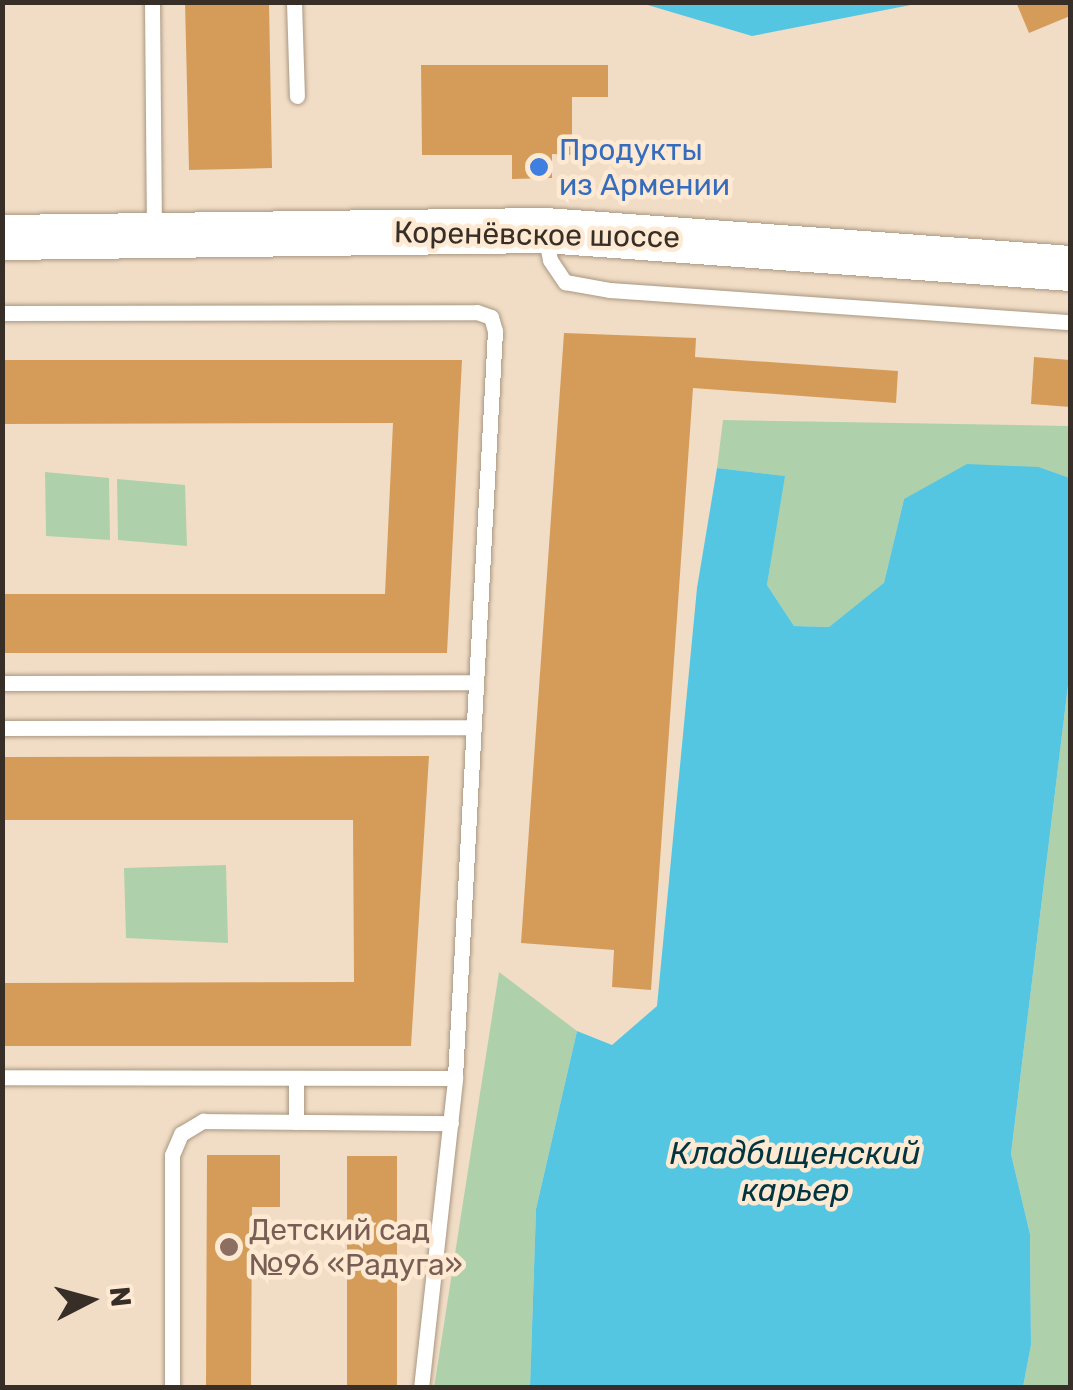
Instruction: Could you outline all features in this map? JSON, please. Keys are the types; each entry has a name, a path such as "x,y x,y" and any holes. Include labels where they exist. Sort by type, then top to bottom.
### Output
{"main road":[{"name":"Коренёвское шоссе","path":"2,237 544,230 1070,268"}],"lane":[{"path":"152,2 154,236"},
{"path":"294,2 296,96"},
{"path":"544,230 550,260 565,282 610,290 1070,322"},
{"path":"2,313 491,317 455,1078 421,1388"},
{"path":"2,683 476,682"},
{"path":"2,728 474,727"},
{"path":"2,1077 455,1078"},
{"path":"296,1078 296,1122"},
{"path":"172,1388 172,1155 181,1134 202,1121 451,1123"}],"green space":[{"path":"723,420 1070,426 1070,478 1039,467 904,499 884,584 829,627 794,626 767,585 784,476 717,468"},
{"path":"45,472 109,478 110,540 46,536"},
{"path":"117,479 185,485 187,546 118,540"},
{"path":"1070,669 1070,1387 1023,1387 1031,1345 1030,1234 1011,1154"},
{"path":"226,865 228,943 126,938 124,868"},
{"path":"499,972 577,1031 536,1209 530,1387 434,1388"}],"water":[{"path":"641,2 921,3 752,36"},
{"name":"Кладбищенский карьер","path":"967,464 1039,467 1070,478 1070,669 1011,1154 1030,1234 1031,1345 1023,1387 530,1387 536,1209 577,1031 612,1045 657,1006 697,588 717,468 785,476 767,585 794,626 829,627 884,583 904,499"}],"building":[{"path":"185,2 269,2 272,168 189,170"},
{"path":"1016,2 1070,2 1070,16 1029,33"},
{"path":"421,65 608,65 608,97 572,97 572,155 552,154 552,178 512,179 512,155 422,155"},
{"path":"564,333 696,338 695,357 898,371 896,403 693,388 651,990 612,987 614,950 521,943"},
{"path":"1034,357 1070,360 1070,407 1031,404"},
{"path":"2,360 462,360 447,653 2,653 2,594 385,594 393,423 2,424"},
{"path":"429,756 411,1046 2,1046 2,983 354,982 353,820 2,820 2,757"},
{"path":"207,1155 280,1155 280,1207 252,1207 251,1388 206,1388"},
{"path":"347,1156 397,1156 397,1388 347,1388"}],"place":[{"name":"Продукты из Армении","path":"539,167"},
{"name":"Детский сад №96 «Радуга»","path":"229,1247"}]}
